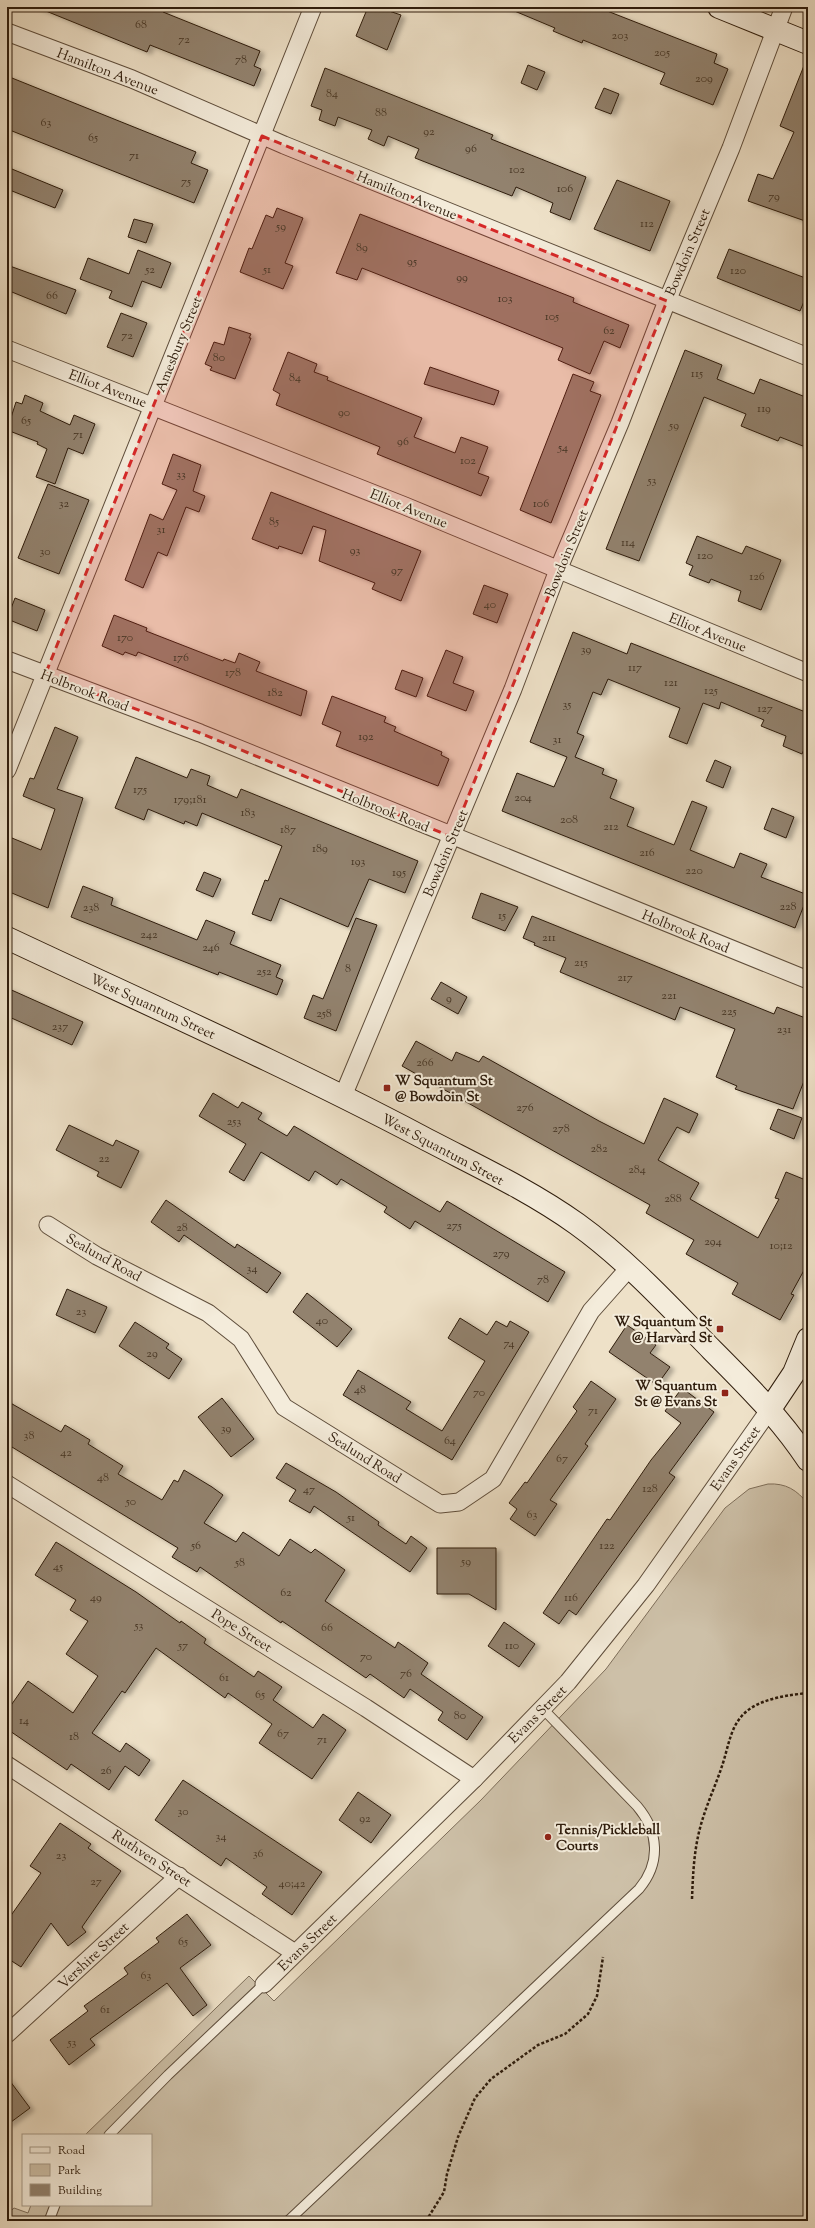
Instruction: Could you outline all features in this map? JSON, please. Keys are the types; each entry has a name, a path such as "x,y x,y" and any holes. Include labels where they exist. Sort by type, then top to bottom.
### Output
{"main road":[{"path":"719,7 808,43"},
{"name":"West Squantum Street","path":"7,938 343,1096 528,1193 579,1225 628,1268 770,1409 790,1433 808,1460"},
{"path":"770,1409 794,1373 808,1339"}],"street":[{"name":"Amesbury Street","path":"7,770 152,405 313,7"},
{"name":"Bowdoin Street","path":"343,1096 513,689 558,570 620,423 667,301 731,148 784,7"},
{"name":"Hamilton Avenue","path":"7,32 132,79 262,136 808,357"},
{"name":"Elliot Avenue","path":"7,349 399,503 808,673"},
{"name":"Holbrook Road","path":"7,660 45,676 200,734 808,980"},
{"name":"Sealund Road","path":"48,1225 97,1256 208,1313 241,1339 284,1406 440,1504 459,1502 493,1479 591,1311 628,1268"},
{"name":"Evans Street","path":"264,1984 474,1779 568,1682 633,1603 770,1409"},
{"name":"Pope Street","path":"7,1484 359,1703 474,1779"},
{"name":"Ruthven Street","path":"7,1765 295,1953"},
{"name":"Vershire Street","path":"7,2034 179,1876"}],"lane":[{"path":"288,2221 639,1889 650,1874 655,1855 655,1841 652,1829 642,1813 542,1708"},
{"path":"110,2134 168,2075 264,1984"},
{"path":"49,2221 55,2206"}],"path":[{"path":"692,1899 693,1859 702,1821 723,1764 734,1726 747,1711 755,1707 786,1695 808,1693"},
{"path":"426,2221 444,2192 447,2174 458,2137 475,2098 491,2079 538,2045 565,2034 588,2014 597,1996 603,1957"}],"highlighted area":[{"path":"262,136 667,301 452,837 200,733 45,675"}],"green space":[{"path":"768,1484 786,1486 800,1495 808,1504 808,2221 7,2221 7,2214 14,2208 28,2213 31,2206 152,2206 152,2134 86,2134 249,1976 274,2001 481,1800 606,1669 725,1508 749,1489"}],"building":[{"path":"36,7 165,7 163,12 260,51 254,66 261,69 254,86 150,45 147,52"},
{"path":"368,7 377,7 401,15 387,50 356,36"},
{"path":"505,7 597,7 717,54 714,63 728,69 713,105 660,84 665,73 583,40 582,43 553,31 555,28"},
{"path":"807,58 808,222 748,201 758,174 773,179 794,132 780,126"},
{"path":"528,65 545,72 537,90 521,83"},
{"path":"325,68 493,135 491,139 586,177 570,220 550,212 553,203 516,187 512,196 415,158 419,149 388,136 384,146 368,139 372,130 338,117 335,126 319,120 322,110 311,106"},
{"path":"7,76 196,152 191,163 208,170 194,203 7,129"},
{"path":"604,88 619,94 611,114 595,108"},
{"path":"7,167 63,190 55,208 7,189"},
{"path":"617,180 670,201 650,251 594,229"},
{"path":"277,208 303,218 285,263 293,266 283,289 240,272 249,248 252,249 266,215 273,218"},
{"path":"360,214 574,298 573,302 629,325 620,348 604,341 590,374 558,360 563,348 481,315 362,268 357,280 336,273"},
{"path":"134,219 153,224 146,243 128,237"},
{"path":"729,249 808,279 808,292 800,311 717,278"},
{"path":"138,250 171,263 161,288 142,281 132,307 109,298 112,291 80,279 88,258 129,274"},
{"path":"7,265 76,290 66,314 7,290"},
{"path":"121,313 147,323 133,357 107,347"},
{"path":"229,327 251,334 249,338 251,338 235,379 210,370 212,367 205,364 214,342 224,345"},
{"path":"685,350 722,365 717,379 754,394 760,379 808,398 808,448 780,437 778,441 741,426 746,414 704,397 639,561 606,549"},
{"path":"288,352 317,364 314,372 328,377 327,380 422,418 414,437 455,453 461,437 488,447 478,473 489,477 481,496 377,454 380,447 276,405 280,394 273,390"},
{"path":"430,367 499,391 494,405 424,384"},
{"path":"573,374 594,382 590,391 601,395 551,523 520,510"},
{"path":"25,395 43,403 40,411 70,425 74,415 95,424 83,454 68,448 55,484 36,477 47,449 37,444 38,442 7,430 16,402 22,404"},
{"path":"173,454 201,465 193,491 205,496 199,512 186,507 167,556 158,552 143,588 125,580 150,514 163,520 177,490 162,484"},
{"path":"48,484 89,500 59,574 18,558"},
{"path":"271,492 421,551 401,601 372,589 375,583 319,561 326,530 313,526 302,554 279,546 278,549 252,539"},
{"path":"697,536 742,554 746,546 781,560 761,610 738,601 741,591 711,579 709,583 689,575 693,566 686,563"},
{"path":"484,585 508,594 497,623 473,614"},
{"path":"15,598 45,610 37,631 7,619"},
{"path":"114,615 147,628 146,631 223,661 224,659 235,663 239,653 260,662 256,671 307,691 301,716 138,652 136,656 125,652 123,655 102,646"},
{"path":"573,632 627,654 631,643 808,713 808,740 802,754 783,746 786,736 761,726 764,720 721,702 719,709 703,703 687,744 669,737 680,708 608,679 601,695 593,692 577,733 584,736 575,757 604,769 602,774 617,780 610,798 634,808 627,826 674,845 692,801 707,807 690,850 734,868 740,853 767,864 761,877 808,895 795,928 502,811 517,773 554,787 567,757 530,742"},
{"path":"446,650 463,657 453,683 474,691 466,711 427,696"},
{"path":"402,670 423,678 416,697 395,689"},
{"path":"332,696 386,717 384,722 396,727 394,731 442,752 441,755 449,759 438,786 336,746 341,732 322,724"},
{"path":"55,727 78,737 57,789 83,798 48,908 7,891 7,849 12,838 41,850 55,809 23,796 30,778 34,779"},
{"path":"136,757 187,778 191,769 210,776 207,785 237,798 241,789 418,861 405,893 369,879 348,927 280,898 271,921 252,914 265,880 268,881 282,846 202,813 197,826 185,821 184,824 148,809 144,820 115,808"},
{"path":"715,760 731,767 723,788 706,781"},
{"path":"772,808 794,817 786,838 764,829"},
{"path":"204,872 221,879 213,897 196,890"},
{"path":"83,886 113,898 111,905 197,940 206,920 235,932 230,944 281,965 276,977 283,980 277,995 219,972 218,975 71,917"},
{"path":"481,893 518,907 505,931 472,918"},
{"path":"532,916 774,1014 777,1007 808,1019 808,1071 793,1109 735,1089 737,1086 716,1077 735,1029 680,1007 675,1020 560,972 566,958 534,945 535,943 523,938"},
{"path":"356,918 377,925 336,1031 304,1018 313,995 323,999"},
{"path":"441,982 467,997 458,1014 431,999"},
{"path":"7,988 83,1022 72,1045 7,1016"},
{"path":"416,1041 452,1061 456,1052 479,1062 483,1056 599,1121 644,1144 664,1098 698,1114 689,1133 677,1127 658,1160 699,1183 690,1199 758,1238 779,1199 775,1198 786,1172 808,1181 808,1263 791,1294 794,1295 780,1320 732,1294 738,1283 686,1254 694,1240 646,1213 650,1205 402,1066"},
{"path":"213,1093 238,1108 242,1102 262,1113 258,1119 287,1136 294,1126 440,1212 447,1201 565,1272 548,1302 415,1221 410,1229 384,1212 387,1207 341,1179 337,1185 315,1171 309,1181 261,1152 244,1181 229,1172 246,1144 199,1116"},
{"path":"778,1109 802,1118 794,1139 770,1129"},
{"path":"69,1125 113,1146 116,1140 139,1151 121,1188 97,1176 99,1172 56,1150"},
{"path":"166,1200 235,1248 237,1244 281,1273 267,1293 184,1235 179,1242 151,1222"},
{"path":"67,1289 107,1307 95,1333 56,1315"},
{"path":"307,1293 352,1329 337,1347 293,1312"},
{"path":"460,1318 487,1335 496,1321 507,1327 510,1321 529,1332 452,1460 343,1395 358,1370 411,1402 406,1409 442,1431 485,1361 448,1338"},
{"path":"135,1322 169,1344 166,1348 182,1359 169,1379 119,1346"},
{"path":"627,1325 656,1345 650,1353 670,1367 657,1385 609,1352"},
{"path":"591,1381 616,1399 585,1444 588,1446 550,1500 557,1504 535,1536 510,1519 517,1509 509,1503 525,1482 527,1483 577,1411 573,1407"},
{"path":"682,1388 714,1412 669,1473 675,1477 576,1615 569,1610 559,1624 543,1613 607,1519 610,1520 651,1460 681,1423 665,1411"},
{"path":"222,1398 254,1439 231,1457 198,1417"},
{"path":"7,1401 61,1432 65,1425 90,1440 88,1444 123,1466 118,1474 162,1500 174,1480 178,1482 184,1470 212,1487 223,1495 204,1523 236,1542 243,1532 279,1556 290,1539 311,1553 315,1549 345,1570 325,1601 395,1648 398,1642 428,1663 421,1674 483,1717 467,1740 438,1720 443,1712 410,1689 404,1698 370,1674 366,1678 282,1621 281,1623 200,1567 197,1572 172,1557 178,1548 7,1444"},
{"path":"286,1463 336,1492 379,1522 378,1525 406,1544 411,1536 427,1548 410,1572 314,1506 310,1513 289,1501 296,1490 276,1478"},
{"path":"56,1542 136,1592 180,1623 181,1621 206,1639 204,1643 254,1677 258,1671 282,1687 273,1700 313,1728 323,1714 346,1730 312,1779 259,1743 272,1724 228,1693 225,1698 156,1648 125,1693 122,1691 92,1733 120,1752 126,1743 150,1760 139,1776 125,1766 109,1790 71,1764 67,1770 7,1729 7,1711 28,1681 73,1713 98,1676 66,1654 88,1621 70,1610 76,1600 35,1575"},
{"path":"437,1548 496,1548 496,1610 469,1594 437,1594"},
{"path":"504,1622 535,1644 519,1667 488,1646"},
{"path":"183,1780 322,1872 292,1915 262,1894 267,1887 226,1858 221,1866 155,1820"},
{"path":"358,1792 391,1815 371,1843 339,1820"},
{"path":"60,1823 91,1844 88,1848 121,1871 82,1927 86,1932 68,1946 51,1923 21,1967 7,1958 7,1921 41,1873 30,1866"},
{"path":"187,1914 211,1945 180,1968 207,2005 193,2016 167,1983 90,2039 95,2045 69,2065 50,2040 88,2011 84,2006 128,1974 124,1968 159,1942 156,1938"},
{"path":"7,2077 30,2108 7,2125"}],"place":[{"name":"W Squantum St @ Bowdoin St","path":"387,1088"},
{"name":"W Squantum St @ Harvard St","path":"720,1329"},
{"name":"W Squantum St @ Evans St","path":"725,1393"},
{"name":"Tennis/Pickleball Courts","path":"548,1837"}]}
